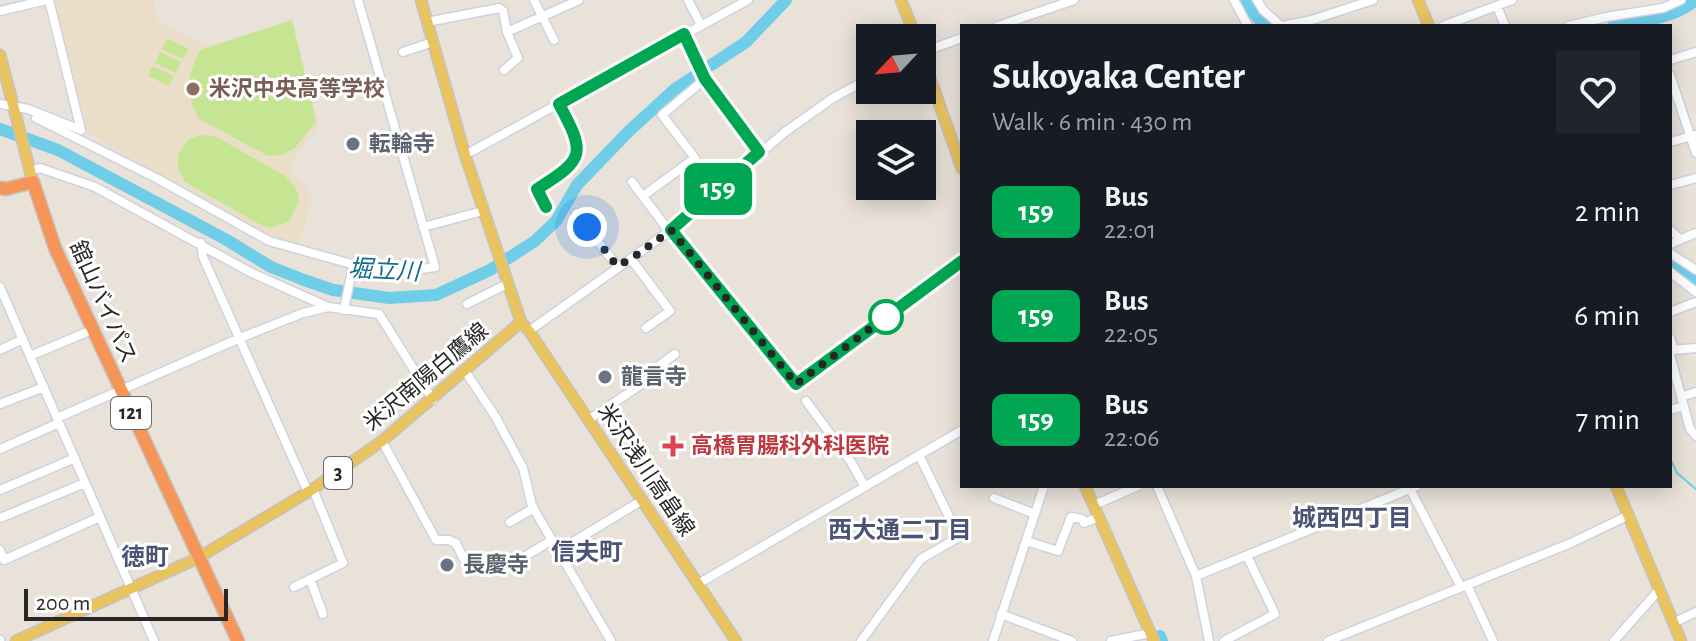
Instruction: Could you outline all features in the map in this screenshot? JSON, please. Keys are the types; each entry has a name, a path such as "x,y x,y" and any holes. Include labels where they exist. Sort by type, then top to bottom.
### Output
{"highway":[{"path":"0,188 6,189 32,176"},
{"name":"舘山バイパス","path":"32,176 55,248 238,641"}],"main road":[{"name":"米沢南陽白鷹線","path":"16,641 198,558 310,491 382,441 521,322 465,155 421,0"},
{"path":"901,0 910,24"},
{"path":"1418,0 1428,24"},
{"path":"0,55 32,176"},
{"path":"936,89 958,143"},
{"name":"米沢浅川高畠線","path":"521,322 736,641"},
{"path":"1086,488 1152,637"},
{"path":"1617,488 1681,641"}],"street":[{"path":"0,11 47,0 81,130 28,109 15,112 0,104"},
{"path":"36,118 158,179 269,241 352,270 394,273 435,267 358,0"},
{"path":"534,0 554,40"},
{"path":"688,0 701,25"},
{"path":"465,155 748,0"},
{"path":"1004,24 1074,0"},
{"path":"1234,0 1247,24"},
{"path":"1257,0 1263,10 1280,24"},
{"path":"1292,24 1373,0"},
{"path":"1448,24 1512,0"},
{"path":"1577,24 1681,0"},
{"path":"507,32 575,1"},
{"path":"1497,6 1504,24"},
{"path":"427,22 499,8 503,11 507,32 518,58 504,70"},
{"path":"684,34 705,79 759,152"},
{"path":"936,48 960,39"},
{"path":"403,52 433,42"},
{"path":"1672,59 1696,52"},
{"path":"643,196 695,158 662,115 705,79"},
{"path":"1672,80 1693,136 1696,153"},
{"path":"529,331 671,230 759,152 833,98 856,86"},
{"path":"546,207 537,189 567,171 577,155 576,136 559,104"},
{"path":"1672,141 1693,136"},
{"path":"32,176 40,168 81,181 250,272 328,307"},
{"path":"1672,184 1696,178"},
{"path":"632,182 796,384 960,262"},
{"path":"423,227 483,211"},
{"path":"576,213 617,266"},
{"path":"1672,232 1680,239"},
{"path":"1672,243 1696,233"},
{"path":"201,243 203,257 343,563 294,587"},
{"path":"1672,254 1696,270"},
{"path":"631,259 670,311 646,328"},
{"path":"344,308 352,270"},
{"path":"1672,274 1696,292"},
{"path":"467,304 506,282"},
{"path":"1,294 154,641"},
{"path":"1672,311 1696,302"},
{"path":"0,449 240,338 303,313 328,307 379,314 433,400"},
{"path":"30,356 92,330"},
{"path":"0,350 23,339"},
{"path":"1672,353 1696,348"},
{"path":"588,420 654,376 656,368 675,354"},
{"path":"1672,357 1690,429 1696,436"},
{"path":"465,371 489,406 523,468 534,508 611,641"},
{"path":"0,404 44,387"},
{"path":"1672,409 1696,392"},
{"path":"806,401 851,462 865,487"},
{"path":"698,584 960,431"},
{"path":"382,441 436,540 456,543 463,558"},
{"path":"861,641 921,559 959,537 919,455"},
{"path":"0,490 75,458"},
{"path":"0,518 85,483"},
{"path":"993,641 1043,488"},
{"path":"1094,505 1133,488"},
{"path":"1158,488 1196,576 1209,641"},
{"path":"1196,576 1410,488"},
{"path":"1413,488 1493,641"},
{"path":"994,498 1035,514"},
{"path":"558,551 641,501"},
{"path":"510,522 534,508"},
{"path":"1328,641 1571,543 1629,515"},
{"path":"0,550 4,560 100,517"},
{"path":"1026,541 1058,551 1071,517 1082,519 1084,523 1099,517"},
{"path":"496,556 504,569 552,540"},
{"path":"1224,641 1275,614 1247,556"},
{"path":"310,579 323,614"},
{"path":"1614,641 1659,590"},
{"path":"1673,623 1696,612"},
{"path":"1001,614 1072,641"},
{"path":"1111,641 1152,637"}],"shaded area":[{"name":"米沢中央高等学校","path":"57,0 153,0 159,23 209,46 292,19 319,126 288,165 304,183 312,199 298,248 271,239 89,134 53,5"}],"green space":[{"path":"292,20 316,121 296,147 282,155 268,156 199,119 189,92 190,76 200,50"},
{"path":"167,38 188,49 183,59 162,49"},
{"path":"160,52 181,62 176,73 155,63"},
{"path":"152,66 174,76 169,86 148,76"},
{"path":"201,135 215,136 285,176 296,187 299,200 290,221 271,228 261,225 185,182 178,168 178,154 188,140"}],"waterway":[{"name":"堀立川","path":"0,129 58,150 271,267 304,280 333,290 389,298 436,295 490,270 535,241 556,221 577,185 628,132 675,89 746,42 786,0"},
{"name":"堀立川","path":"1243,0 1263,24"},
{"name":"堀立川","path":"1624,24 1677,12 1696,0"},
{"path":"1672,264 1686,271 1696,282"},
{"path":"1672,462 1677,473 1696,489"},
{"path":"1160,636 1162,641"}],"bus line":[{"name":"159","path":"546,207 537,189 567,171 577,155 576,136 559,104 684,34 705,79 759,152 671,230 796,384 960,262"}],"place":[{"name":"米沢中央高等学校","path":"193,89"},
{"name":"転輪寺","path":"353,144"},
{"name":"龍言寺","path":"605,377"},
{"name":"高橋胃腸科外科医院","path":"673,446"},
{"name":"長慶寺","path":"447,565"}],"district":[{"name":"城西四丁目","path":"1352,519"},
{"name":"西大通二丁目","path":"900,531"},
{"name":"信夫町","path":"587,553"},
{"name":"徳町","path":"145,558"}],"route":[{"path":"587,227 617,266 671,230 796,384 891,313 886,317"}]}
